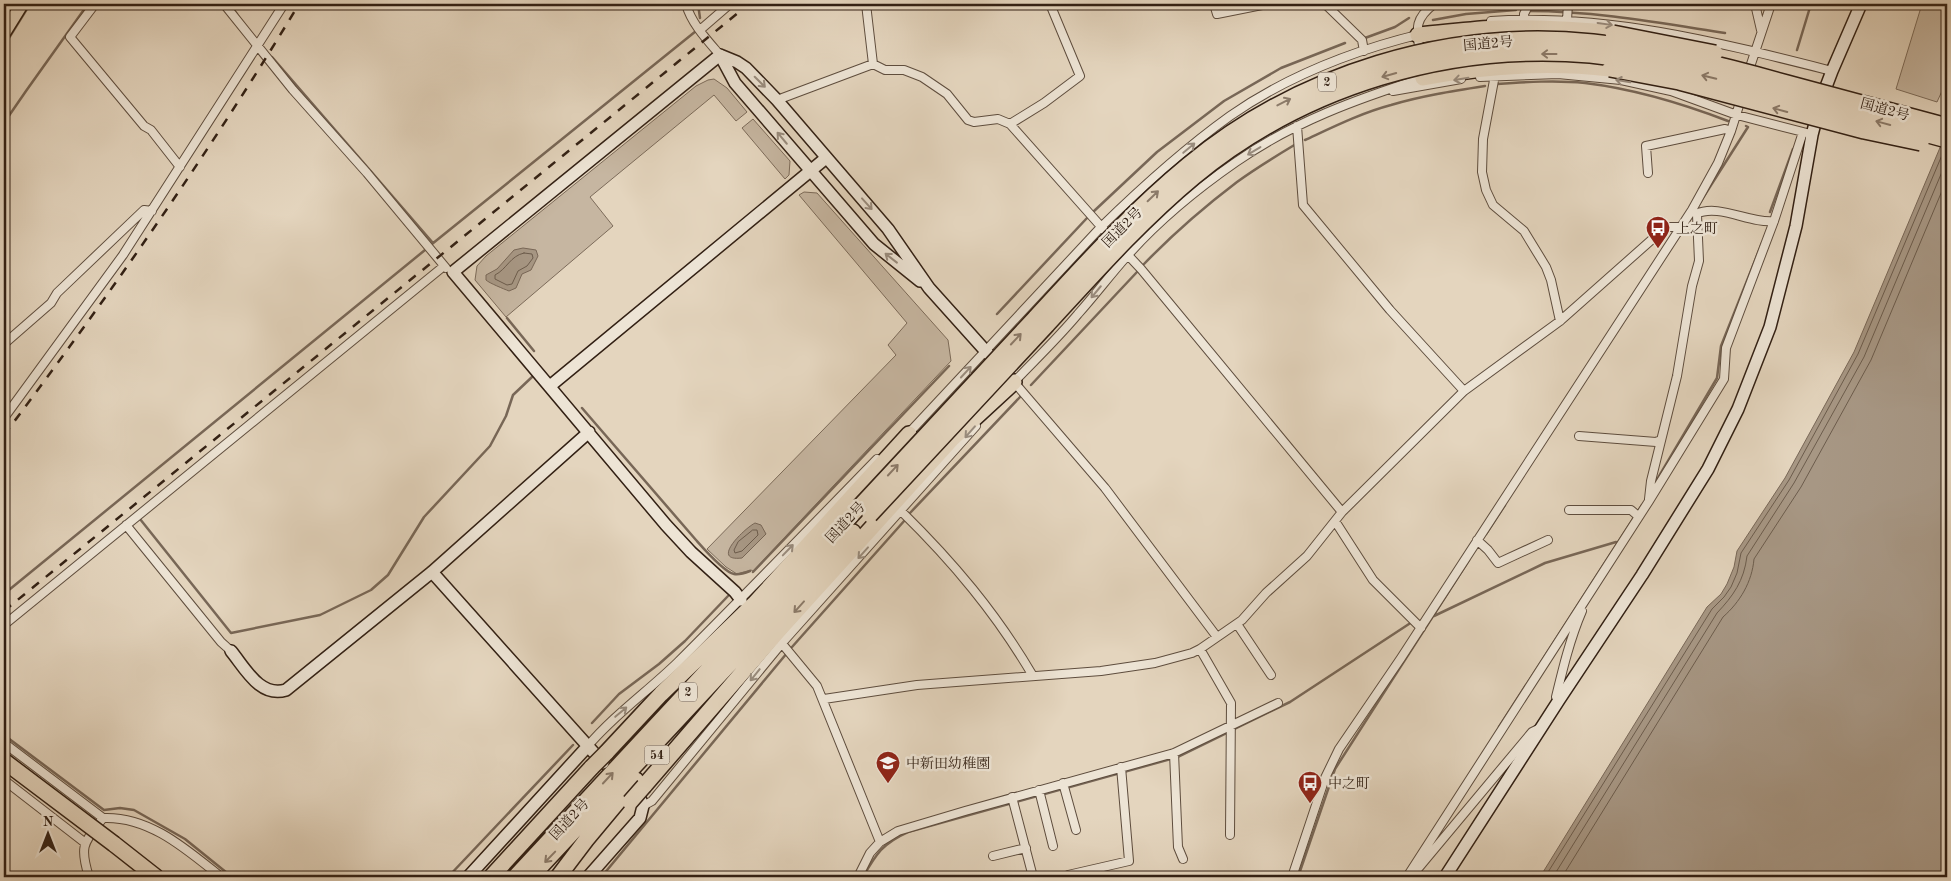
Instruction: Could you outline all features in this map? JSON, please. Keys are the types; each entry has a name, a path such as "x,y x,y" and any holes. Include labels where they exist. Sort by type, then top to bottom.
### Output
{"highway":[{"path":"1418,35 1524,27 1613,33 1710,52 1947,119"},
{"name":"国道2号","path":"531,877 757,635 865,510 1100,248 1158,191 1217,142 1281,103 1345,75 1412,55 1478,43 1522,39 1592,42 1638,48 1704,61 1947,126"},
{"name":"国道2号","path":"515,877 865,510 1109,258 1168,200 1196,176 1255,134 1286,116 1349,88 1406,70 1450,60 1524,54 1590,56 1656,65 1700,75 1947,140"},
{"path":"1423,78 1460,71 1507,66 1563,65 1610,69 1671,80 1854,129 1947,148"},
{"path":"563,877 638,797 780,629 952,439 1014,382"},
{"path":"491,877 661,694 754,604 909,434"},
{"name":"54","path":"558,877 586,840 757,635"},
{"path":"4,761 156,877"},
{"path":"130,856 150,877"},
{"path":"130,856 162,877"}],"main road":[{"path":"4,33 22,4"}],"street":[{"path":"95,4 70,37 144,126 151,130 180,167"},
{"path":"224,4 293,90 367,172 666,525 691,552 735,592 742,603"},
{"path":"4,418 123,255 258,48 284,4"},
{"path":"686,4 688,11 700,30 720,55 735,83 810,171 874,244 930,288"},
{"path":"700,30 730,4"},
{"path":"866,4 873,64"},
{"path":"1010,124 1044,103 1080,76 1050,4"},
{"path":"1214,4 1217,14 1267,4"},
{"path":"1325,4 1362,40 1364,51"},
{"path":"592,876 640,818 638,797 652,801 779,641 901,511 1014,382 1077,315 1128,255 1172,211 1237,161 1297,126 1352,102 1423,78 1418,24 1420,17 1434,4"},
{"path":"1524,20 1524,14 1529,4"},
{"path":"1755,4 1761,30"},
{"path":"1292,877 1325,778 1339,749 1421,628 1681,228 1694,212 1718,163 1737,115 1754,51 1770,4"},
{"path":"1406,877 1583,602 1636,515 1649,501 1724,378 1726,348 1832,71 1862,4"},
{"path":"468,877 612,720 666,674 742,603 889,446 909,434 1101,227 1175,159 1232,115 1297,79 1364,51 1463,24 1524,20 1568,12 1626,27 1754,51 1832,71"},
{"path":"1671,91 1684,37"},
{"path":"720,55 746,68 777,100 888,229 930,288 1105,488 1216,637"},
{"path":"4,625 126,525 720,55"},
{"path":"777,100 873,64 885,70 913,72 928,80 947,94 968,120 974,122 998,119 1010,124 1128,255 1342,512"},
{"path":"1379,92 1408,90 1466,78 1495,75 1558,74 1590,76 1671,91 1737,115 1808,134"},
{"path":"1495,75 1483,140 1482,172 1486,190 1493,205 1524,231 1546,267 1551,280 1560,321"},
{"path":"1297,126 1303,205 1390,310 1464,391"},
{"path":"1648,173 1646,146 1725,129 1731,131"},
{"path":"1446,877 1559,700 1642,576 1708,469 1738,409 1770,327 1796,226 1808,134"},
{"path":"550,386 826,158"},
{"path":"4,344 51,303 57,293 126,225 144,210 152,211"},
{"path":"1694,212 1733,213 1763,222 1774,221"},
{"path":"1649,501 1651,481 1677,376 1692,286 1700,261 1694,212"},
{"path":"824,699 917,685 1101,671 1155,663 1200,649 1242,620 1266,593 1307,556 1342,512 1464,391 1560,321 1666,227 1681,228"},
{"path":"126,525 221,642 261,687 270,691 286,690 432,572 589,432"},
{"path":"1579,436 1656,442 1661,440"},
{"path":"1569,510 1630,510 1636,515"},
{"path":"901,511 926,535 984,602 1016,647 1032,676"},
{"path":"1335,521 1373,580 1421,628"},
{"path":"1477,540 1498,563 1548,540"},
{"path":"432,572 600,761"},
{"path":"1559,700 1556,698 1565,657 1583,607 1583,602"},
{"path":"1237,624 1271,675"},
{"path":"779,641 818,686 880,842"},
{"path":"1200,649 1231,703 1230,835"},
{"path":"858,877 870,853 880,842 908,827 1013,801 1174,756 1232,728 1278,702"},
{"path":"1412,877 1532,732 1544,726"},
{"path":"4,743 103,818 116,817 133,820 177,842 222,877"},
{"path":"1174,756 1178,847 1183,859"},
{"path":"1068,874 1130,862 1121,771"},
{"path":"4,780 84,842"},
{"path":"1064,786 1076,830"},
{"path":"1040,793 1053,846"},
{"path":"1013,801 1033,877"},
{"path":"89,877 83,860 84,842 103,818"},
{"path":"993,856 1026,848"}],"shaded area":[{"path":"1922,4 1947,4 1947,80 1937,102 1896,89"},
{"path":"714,79 727,88 747,112 736,121 714,95 590,197 613,226 506,317 475,280 477,266 486,256 696,86"},
{"path":"753,119 790,161 789,175 785,179 742,128"},
{"path":"804,192 817,193 948,340 951,361 753,571 737,574 726,567 707,549 896,355 888,345 907,323 799,195"}],"water":[{"path":"1947,131 1947,877 1540,877 1707,607 1721,594 1727,584 1734,567 1737,551 1785,478 1854,352"},
{"path":"523,248 536,250 538,256 531,270 522,274 516,288 509,291 486,280 486,275 497,269 514,250"},
{"path":"755,523 761,525 766,534 742,558 733,558 729,555 732,544 744,531"}],"waterway":[{"path":"4,46 30,4"},
{"path":"4,126 6,120 88,4"},
{"path":"229,4 237,14"},
{"path":"698,4 700,18"},
{"path":"1797,50 1811,4"},
{"path":"1433,20 1466,14 1516,10"},
{"path":"1529,11 1603,15 1725,33"},
{"path":"1365,38 1395,27 1409,18"},
{"path":"432,244 696,31"},
{"path":"1093,212 1157,152 1224,101 1281,68 1345,43"},
{"path":"272,57 433,243"},
{"path":"1497,84 1563,82 1604,86 1658,98 1728,121"},
{"path":"1305,140 1380,108 1425,96 1485,86"},
{"path":"1699,204 1748,127 1746,126"},
{"path":"1144,264 1177,231 1225,191 1296,144"},
{"path":"1770,212 1793,149"},
{"path":"997,314 1087,218"},
{"path":"1655,483 1717,378 1721,346 1762,243"},
{"path":"4,594 425,250"},
{"path":"1031,385 1137,272"},
{"path":"507,318 534,351"},
{"path":"753,572 949,366"},
{"path":"140,519 231,633 320,615 371,590 388,575 424,517 490,446 506,416 513,395 532,377"},
{"path":"910,513 1021,396"},
{"path":"582,408 714,560 734,574 750,571"},
{"path":"1486,534 1505,505"},
{"path":"1499,727 1642,505"},
{"path":"792,647 905,520"},
{"path":"1434,616 1545,563 1616,542"},
{"path":"1298,877 1335,769 1469,560"},
{"path":"592,723 619,694 659,664 685,641 728,596"},
{"path":"1234,729 1290,702 1412,622"},
{"path":"603,875 787,653"},
{"path":"863,877 881,850 892,840 908,832 1178,757 1229,732"},
{"path":"4,735 104,810 120,808 134,810 185,839 232,877"},
{"path":"448,877 573,745"}],"railway":[{"path":"4,435 120,277 194,169 299,4"},
{"path":"4,611 749,4"}],"place":[{"name":"上之町","path":"1658,249"},
{"name":"中新田幼稚園","path":"888,784"},
{"name":"中之町","path":"1310,804"}]}
